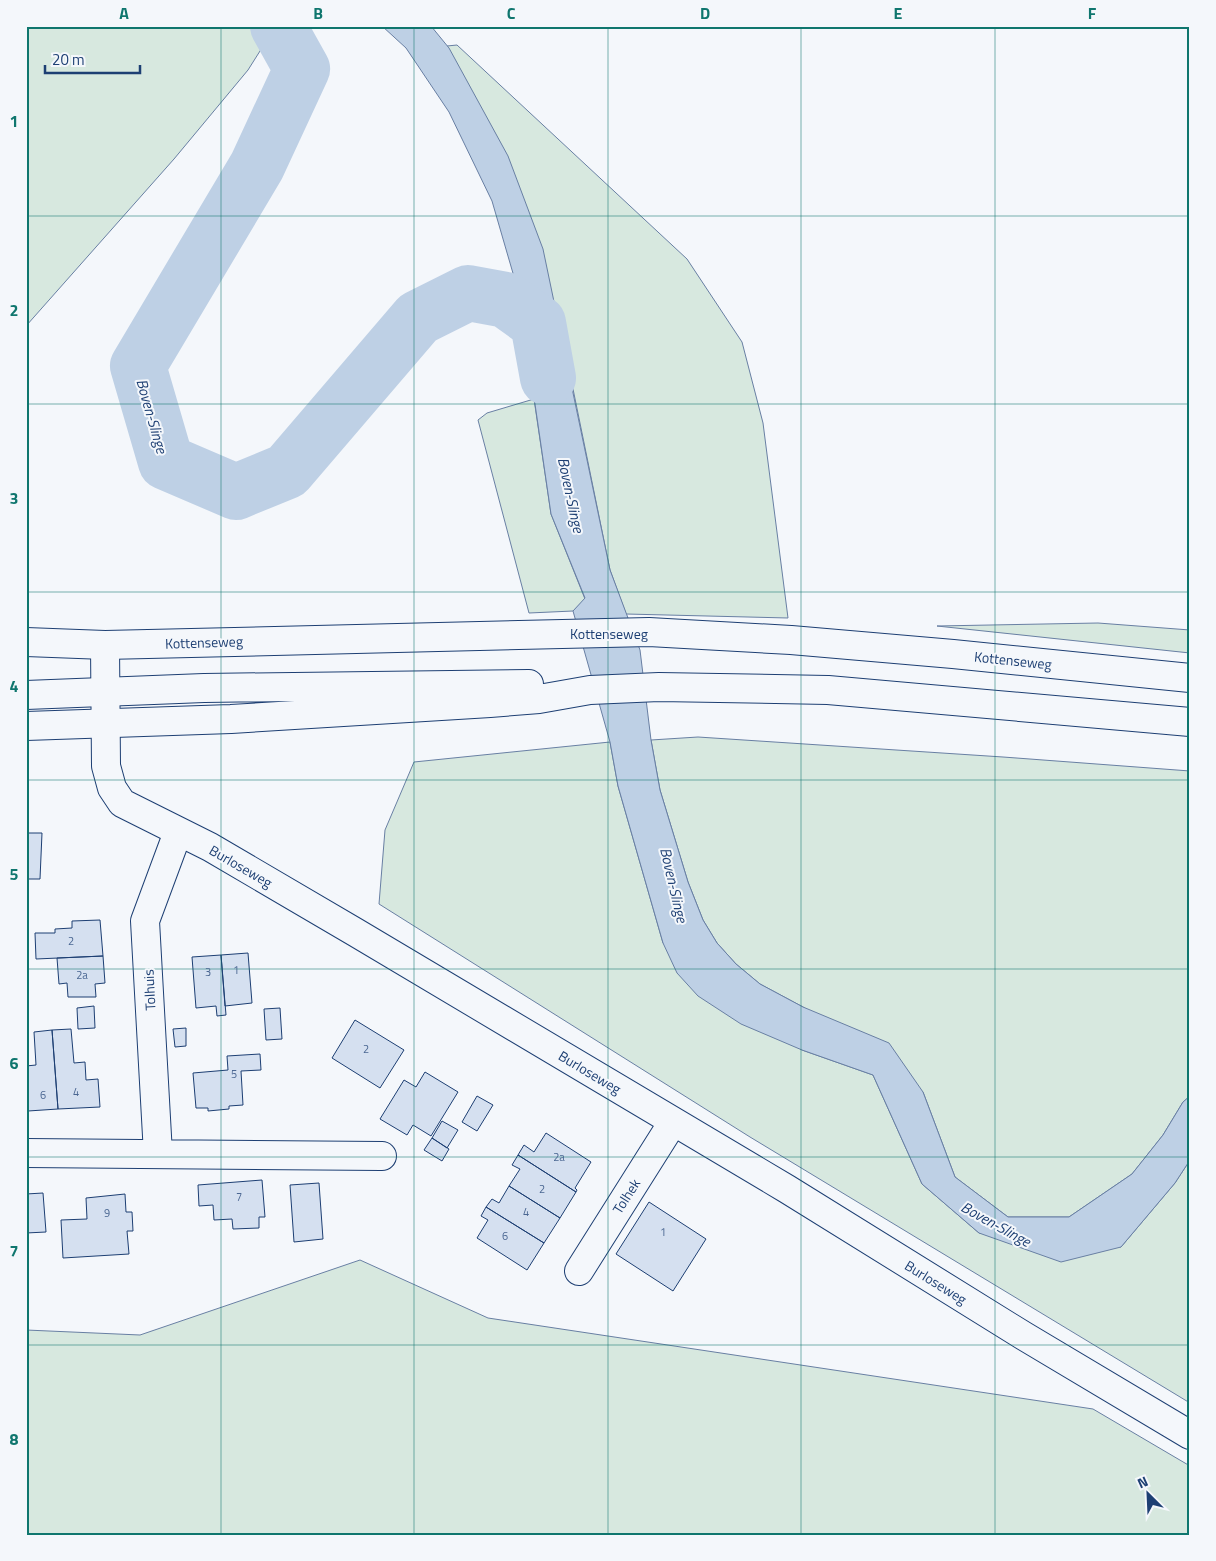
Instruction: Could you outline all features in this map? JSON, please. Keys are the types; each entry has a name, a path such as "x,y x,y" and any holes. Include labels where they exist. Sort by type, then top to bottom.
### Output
{"street":[{"name":"Kottenseweg","path":"26,642 105,645 649,632 792,640 1190,678"},
{"name":"Burloseweg","path":"105,645 106,766 112,788 122,802 210,847 364,937 786,1189 1024,1336 1190,1435"},
{"path":"26,695 204,688 500,684 548,685 590,690"},
{"path":"26,726 231,719 490,703 590,690 659,687 828,690 1190,722"},
{"name":"Tolhuis","path":"158,1154 145,921 178,832"},
{"name":"Tolhek","path":"579,1271 673,1122"},
{"path":"26,1152 382,1156"}],"shaded area":[{"path":"26,26 269,26 272,32 248,70 174,159 26,326"},
{"path":"457,45 687,259 742,342 763,423 788,618 626,614 610,570 572,384 447,46"},
{"path":"534,399 551,514 585,599 573,611 529,613 478,420 487,413"},
{"path":"1098,623 1190,630 1190,653 937,626"},
{"path":"698,737 1190,771 1190,1096 1183,1102 1163,1135 1132,1174 1069,1217 1008,1217 955,1177 923,1092 803,1007 760,984 736,964 717,943 703,920 688,882 660,790 651,740"},
{"path":"610,742 618,786 663,943 802,1050 873,1075 922,1184 979,1233 1121,1247 1175,1183 1190,1160 1190,1403 750,1137 379,904 385,830 414,762"},
{"path":"360,1260 488,1318 1093,1409 1190,1466 1190,1535 26,1535 26,1330 140,1335"}],"water":[{"path":"382,26 431,26 449,48 508,156 543,249 610,570 640,650 651,740 660,790 688,882 703,920 717,943 736,964 760,984 803,1007 889,1043 923,1092 955,1177 1008,1217 1069,1217 1132,1174 1163,1135 1183,1102 1190,1096 1190,1160 1175,1183 1121,1247 1061,1262 979,1233 922,1184 873,1075 802,1050 741,1024 698,996 677,973 663,943 618,786 610,742 573,611 585,598 551,514 519,294 492,201 449,112 406,48"}],"building":[{"path":"26,833 42,833 40,879 26,879"},
{"path":"100,920 103,956 36,959 35,933 55,933 55,929 72,928 72,921"},
{"path":"248,953 252,1003 225,1006 221,955"},
{"path":"221,955 226,1015 217,1016 216,1006 196,1008 192,957"},
{"path":"103,956 105,983 95,984 96,997 68,997 67,983 59,984 57,958"},
{"path":"94,1006 95,1028 78,1029 77,1008"},
{"path":"280,1008 282,1039 266,1040 264,1009"},
{"path":"355,1020 404,1050 380,1088 332,1058"},
{"path":"186,1028 186,1046 175,1047 173,1029"},
{"path":"71,1029 74,1063 85,1062 86,1080 98,1079 100,1107 58,1109 52,1030"},
{"path":"52,1030 58,1109 28,1111 26,1066 36,1065 34,1032"},
{"path":"260,1054 261,1070 241,1071 243,1105 229,1106 229,1109 208,1111 208,1108 196,1108 193,1073 228,1070 227,1056"},
{"path":"425,1072 458,1092 431,1136 413,1125 407,1135 380,1119 404,1080 416,1087"},
{"path":"477,1096 493,1105 477,1131 462,1122"},
{"path":"442,1121 458,1130 447,1148 432,1138"},
{"path":"546,1133 591,1162 575,1188 576,1192 518,1155 524,1145 534,1152"},
{"path":"432,1138 449,1149 442,1161 424,1150"},
{"path":"518,1155 576,1192 560,1218 509,1186 520,1169 512,1165"},
{"path":"262,1180 265,1217 259,1217 259,1228 233,1229 232,1219 214,1220 213,1205 199,1206 198,1185"},
{"path":"319,1183 323,1239 294,1242 290,1185"},
{"path":"509,1186 560,1218 544,1243 486,1207 492,1199 499,1203"},
{"path":"43,1193 46,1232 26,1233 26,1194"},
{"path":"125,1194 126,1212 132,1212 133,1231 127,1231 129,1254 63,1258 61,1220 87,1219 86,1198"},
{"path":"649,1202 706,1239 673,1291 616,1254"},
{"path":"486,1207 544,1243 527,1270 477,1238 488,1220 481,1216"}],"waterway":[{"name":"Boven-Slinge","path":"278,26 302,69 257,166 138,366 166,462 236,492 287,471 418,318 468,293 506,300 538,323 548,378"}]}
